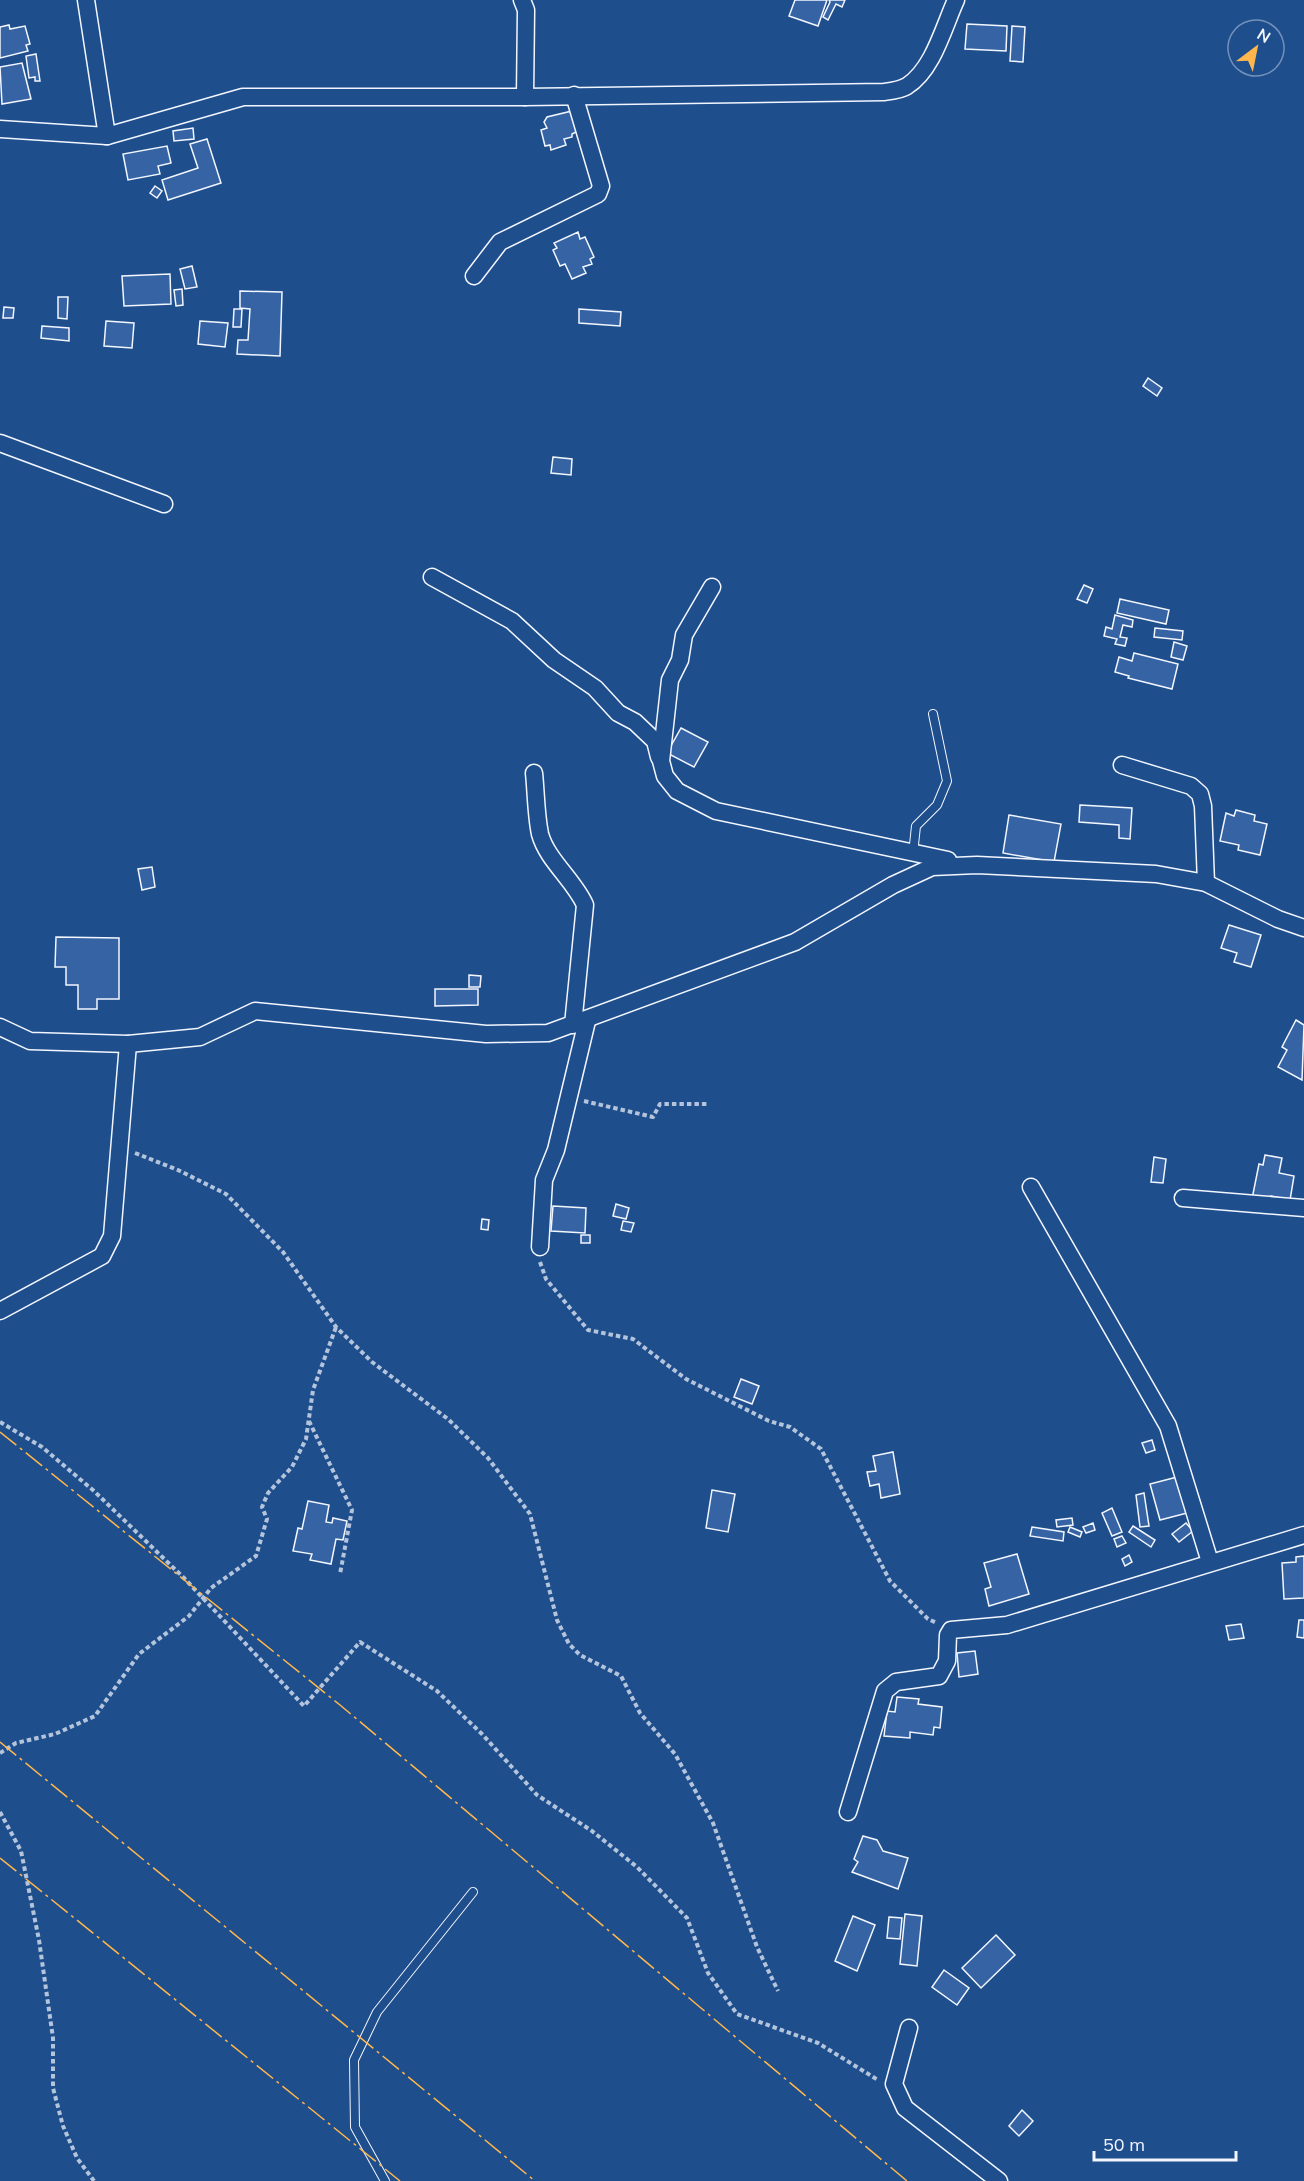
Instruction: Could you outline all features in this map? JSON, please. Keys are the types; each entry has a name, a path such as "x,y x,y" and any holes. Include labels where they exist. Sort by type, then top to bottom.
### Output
{"street":[{"path":"86,0 107,136"},
{"path":"522,0 526,10 525,98"},
{"path":"0,129 107,136 243,97 525,98 573,95 884,92 905,87 917,79 929,60 956,0"},
{"path":"474,276 500,242 598,194 601,186 573,95"},
{"path":"0,443 164,504"},
{"path":"432,577 513,621 554,660 595,688 618,713 635,722 655,741 665,776 677,791 716,811 913,855 977,865"},
{"path":"661,761 670,680 681,660 684,635 712,587"},
{"path":"1122,765 1191,786 1200,794 1203,806 1206,883"},
{"path":"534,773 540,835 554,859 578,888 585,905 580,1023 569,1097 556,1149 544,1180 540,1247"},
{"path":"0,1027 30,1041 128,1044 201,1037 255,1011 486,1034 548,1033 795,942 893,885 932,867 977,865 1156,874 1206,883 1278,919 1304,928"},
{"path":"0,1311 102,1256 112,1236 128,1044"},
{"path":"1031,1187 1168,1426 1210,1562"},
{"path":"1183,1198 1304,1208"},
{"path":"848,1812 885,1691 896,1682 939,1676 947,1661 948,1635 951,1629 1006,1625 1304,1535"},
{"path":"909,2028 894,2084 905,2108 999,2181"}],"lane":[{"path":"913,855 916,826 937,805 947,781 933,714"},
{"path":"385,2181 355,2127 354,2060 378,2012 473,1892"}],"path":[{"path":"569,1097 653,1117 660,1104 709,1104"},
{"path":"120,1147 178,1170 226,1194 283,1252 336,1327 372,1362 448,1419 488,1458 530,1514 557,1620 569,1644 580,1655 621,1676 640,1713 675,1754 713,1822 757,1947 778,1991"},
{"path":"540,1247 540,1264 546,1279 588,1330 633,1340 687,1379 769,1421 790,1427 821,1449 890,1581 928,1619 951,1629"},
{"path":"0,1753 16,1743 55,1734 95,1716 139,1654 189,1616 211,1588 256,1556 267,1519 262,1507 268,1493 292,1467 306,1439 313,1390 336,1327"},
{"path":"308,1420 352,1510 340,1574"},
{"path":"0,1422 42,1447 94,1491 203,1598 304,1706 360,1642 437,1691 482,1734 537,1795 592,1831 637,1867 687,1918 708,1973 737,2014 818,2043 872,2074 880,2082"},
{"path":"0,1812 21,1851 39,1940 53,2037 53,2088 67,2136 77,2158 94,2181"}],"building":[{"path":"795,0 827,0 818,26 789,16"},
{"path":"829,0 845,0 842,7 836,4 828,20 823,17"},
{"path":"967,24 1007,26 1006,51 965,49"},
{"path":"9,25 10,29 25,26 30,44 26,45 28,51 0,58 0,27"},
{"path":"1012,26 1025,27 1023,62 1010,61"},
{"path":"36,54 40,81 35,81 35,77 29,78 26,56"},
{"path":"22,63 31,99 2,104 0,67"},
{"path":"572,111 578,131 572,134 572,137 564,139 566,145 551,150 550,145 545,146 541,130 547,128 544,122 547,117"},
{"path":"193,128 194,139 174,141 173,131"},
{"path":"207,139 221,183 168,200 162,180 198,168 190,144"},
{"path":"167,146 171,163 158,166 160,174 128,180 123,154"},
{"path":"155,186 162,191 157,198 150,193"},
{"path":"578,232 580,239 585,237 594,257 590,259 592,264 583,267 586,273 572,279 565,264 560,266 553,250 557,248 554,243"},
{"path":"192,266 197,287 185,289 180,269"},
{"path":"170,274 171,304 124,306 122,276"},
{"path":"182,289 183,305 176,306 174,290"},
{"path":"240,291 282,292 280,356 237,354 238,340 248,340 250,309 240,308"},
{"path":"58,297 68,297 67,319 58,318"},
{"path":"4,307 14,308 13,318 3,318"},
{"path":"234,309 242,309 241,327 233,327"},
{"path":"579,309 621,312 620,326 579,323"},
{"path":"106,321 134,323 132,348 104,346"},
{"path":"200,321 228,323 225,347 198,344"},
{"path":"42,326 69,328 69,341 41,338"},
{"path":"1148,378 1162,388 1157,396 1143,386"},
{"path":"553,457 572,459 571,475 551,473"},
{"path":"1084,585 1093,589 1087,603 1077,599"},
{"path":"1120,599 1169,610 1166,624 1117,613"},
{"path":"1115,615 1133,620 1132,627 1123,625 1120,637 1127,638 1125,646 1115,644 1117,639 1104,636 1106,627 1112,629"},
{"path":"1155,628 1183,631 1182,640 1154,637"},
{"path":"1174,642 1187,646 1183,660 1171,657"},
{"path":"1134,653 1178,664 1172,689 1128,678 1129,676 1115,672 1119,657 1132,661"},
{"path":"681,728 708,742 694,767 667,753"},
{"path":"1080,805 1132,808 1130,839 1119,838 1119,825 1079,822"},
{"path":"1236,810 1255,815 1254,821 1267,824 1260,855 1238,850 1239,845 1220,841 1226,813 1234,816"},
{"path":"1009,815 1061,824 1054,862 1003,853"},
{"path":"152,867 155,887 142,890 138,869"},
{"path":"1229,925 1261,935 1251,967 1234,962 1237,953 1221,948"},
{"path":"56,937 119,938 119,999 97,999 97,1009 78,1009 78,985 66,985 66,967 55,967"},
{"path":"469,975 481,976 480,987 469,987"},
{"path":"435,989 478,989 478,1005 435,1006"},
{"path":"1296,1020 1304,1025 1302,1080 1278,1067 1287,1050 1282,1047"},
{"path":"1265,1155 1282,1158 1279,1173 1294,1176 1290,1200 1271,1196 1270,1203 1252,1199 1259,1164 1263,1165"},
{"path":"1154,1157 1166,1159 1163,1183 1151,1182"},
{"path":"616,1204 629,1208 626,1219 613,1216"},
{"path":"553,1206 586,1208 585,1233 551,1231"},
{"path":"482,1219 489,1220 488,1230 481,1229"},
{"path":"623,1221 634,1223 631,1232 621,1230"},
{"path":"581,1235 590,1235 590,1243 581,1243"},
{"path":"741,1379 759,1386 752,1404 734,1397"},
{"path":"1152,1440 1155,1450 1146,1453 1142,1443"},
{"path":"893,1452 900,1494 881,1498 879,1484 870,1486 867,1472 876,1471 873,1456"},
{"path":"1181,1476 1191,1512 1160,1520 1150,1484"},
{"path":"712,1490 735,1494 728,1532 706,1528"},
{"path":"1144,1493 1149,1526 1140,1527 1136,1495"},
{"path":"308,1501 329,1505 326,1522 332,1523 333,1518 347,1521 343,1540 336,1539 331,1564 310,1560 312,1554 293,1551 298,1528 302,1529"},
{"path":"1112,1508 1122,1532 1112,1536 1102,1513"},
{"path":"1072,1518 1073,1525 1057,1527 1056,1520"},
{"path":"1093,1523 1095,1530 1086,1533 1083,1527"},
{"path":"1186,1523 1193,1531 1179,1542 1172,1534"},
{"path":"1133,1526 1155,1540 1151,1547 1129,1532"},
{"path":"1032,1527 1064,1532 1063,1541 1030,1536"},
{"path":"1070,1527 1082,1532 1080,1537 1068,1532"},
{"path":"1122,1536 1126,1543 1117,1547 1114,1539"},
{"path":"1017,1554 1029,1594 989,1606 985,1589 991,1587 984,1563"},
{"path":"1129,1555 1132,1562 1125,1566 1122,1559"},
{"path":"1304,1556 1304,1598 1284,1599 1282,1563 1296,1562 1296,1557"},
{"path":"1299,1620 1304,1620 1304,1638 1297,1637"},
{"path":"1241,1624 1244,1638 1229,1640 1226,1626"},
{"path":"975,1651 978,1674 959,1677 957,1653"},
{"path":"897,1697 919,1699 918,1704 942,1707 940,1728 934,1727 933,1735 910,1732 910,1738 884,1736 887,1711 895,1712"},
{"path":"863,1836 877,1840 883,1851 908,1858 898,1889 852,1872 858,1862 854,1859"},
{"path":"905,1914 922,1916 917,1966 900,1964"},
{"path":"853,1916 875,1925 857,1971 835,1961"},
{"path":"889,1917 902,1918 900,1939 887,1938"},
{"path":"996,1935 1015,1955 981,1988 962,1968"},
{"path":"944,1970 969,1988 957,2005 932,1987"},
{"path":"1022,2110 1033,2121 1019,2136 1009,2126"}],"power":[{"path":"0,1432 340,1705 907,2181"},
{"path":"0,1742 535,2181"},
{"path":"0,1858 400,2181"}]}
